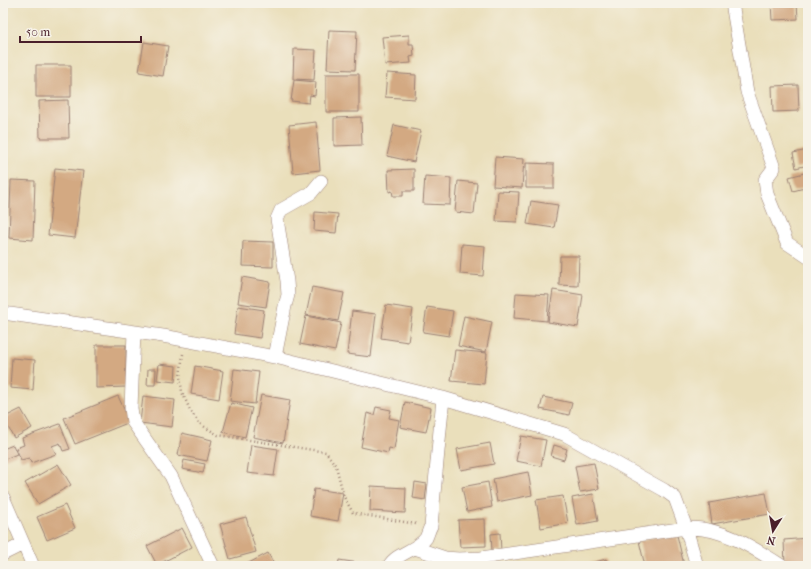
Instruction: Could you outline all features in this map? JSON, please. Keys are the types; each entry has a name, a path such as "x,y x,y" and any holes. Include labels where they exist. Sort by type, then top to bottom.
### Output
{"street":[{"path":"732,3 747,92 774,168 766,180 767,194 787,243 808,257"},
{"path":"275,357 284,306 288,295 288,281 277,219 281,210 311,193 321,181"},
{"path":"3,313 185,340 275,357 443,398 564,434 664,490 675,498 686,528 697,566"},
{"path":"134,332 131,408 133,422 171,476 213,566"},
{"path":"390,566 393,560 415,548 426,538 431,526 443,398"},
{"path":"3,496 33,566"},
{"path":"415,548 445,558 481,558 696,527 708,529 746,544 782,566"},
{"path":"3,554 23,544"}],"path":[{"path":"185,340 180,376 182,392 190,410 200,424 218,435 326,452 336,466 344,497 354,513 431,526"}],"building":[{"path":"771,3 797,3 798,19 772,20"},
{"path":"329,30 357,31 355,70 327,69"},
{"path":"409,35 409,44 413,44 414,56 410,57 411,63 385,65 382,37"},
{"path":"144,42 168,46 163,76 139,72"},
{"path":"294,49 316,50 314,80 293,79"},
{"path":"36,65 71,65 71,97 36,97"},
{"path":"387,73 416,75 415,99 385,97"},
{"path":"326,74 359,74 359,112 326,112"},
{"path":"294,80 316,82 315,96 310,95 309,103 291,101"},
{"path":"798,85 799,111 773,112 772,86"},
{"path":"68,100 69,138 40,138 39,101"},
{"path":"361,117 362,145 334,146 334,118"},
{"path":"316,122 320,170 293,173 289,125"},
{"path":"394,125 421,131 414,162 387,156"},
{"path":"808,150 808,165 796,168 793,153"},
{"path":"495,157 524,159 522,188 493,186"},
{"path":"526,163 554,164 554,188 526,188"},
{"path":"55,168 83,171 75,238 48,235"},
{"path":"414,169 414,191 403,191 403,196 393,196 392,191 389,192 388,170"},
{"path":"808,172 808,187 793,191 789,177"},
{"path":"425,176 451,178 450,205 423,204"},
{"path":"11,180 35,181 33,240 9,238"},
{"path":"458,181 477,183 474,214 455,212"},
{"path":"498,191 519,192 517,222 496,221"},
{"path":"531,201 558,205 554,228 527,224"},
{"path":"315,212 338,214 336,233 314,231"},
{"path":"243,241 273,242 273,267 242,266"},
{"path":"462,244 485,246 483,276 460,274"},
{"path":"560,256 579,256 578,286 559,285"},
{"path":"242,277 270,282 266,307 238,303"},
{"path":"312,287 344,293 338,321 306,315"},
{"path":"553,290 583,295 578,327 548,322"},
{"path":"516,293 549,295 547,321 514,318"},
{"path":"386,305 413,309 408,342 381,338"},
{"path":"238,306 264,310 260,338 234,334"},
{"path":"427,307 453,311 449,336 423,332"},
{"path":"352,311 376,314 371,357 347,354"},
{"path":"306,316 341,323 335,351 300,344"},
{"path":"464,316 492,322 486,352 458,346"},
{"path":"96,345 126,345 126,387 96,388"},
{"path":"455,350 487,353 484,384 451,381"},
{"path":"12,358 35,360 33,390 10,388"},
{"path":"159,364 176,366 175,382 157,380"},
{"path":"195,366 223,371 219,399 191,394"},
{"path":"148,369 156,369 155,385 147,385"},
{"path":"234,369 259,372 255,404 230,401"},
{"path":"261,395 290,400 283,443 253,437"},
{"path":"118,396 130,422 75,444 64,418"},
{"path":"143,396 175,400 172,427 140,423"},
{"path":"543,397 572,403 569,415 540,409"},
{"path":"405,402 431,408 426,432 400,427"},
{"path":"231,403 252,408 245,437 223,432"},
{"path":"376,407 391,410 389,418 399,420 394,449 389,448 388,453 361,447 367,413 374,415"},
{"path":"21,409 32,428 14,438 3,418"},
{"path":"60,424 70,449 63,451 60,443 52,446 56,454 31,463 29,458 21,460 16,448 24,445 22,438"},
{"path":"182,433 212,440 207,461 178,455"},
{"path":"521,436 546,440 541,466 516,461"},
{"path":"490,443 494,464 461,470 457,449"},
{"path":"13,445 17,454 5,459 3,449"},
{"path":"251,445 278,449 274,476 247,473"},
{"path":"554,445 567,449 564,460 551,456"},
{"path":"184,460 205,464 203,473 182,469"},
{"path":"594,463 599,489 580,492 575,466"},
{"path":"58,464 71,485 38,504 25,483"},
{"path":"528,472 532,495 497,502 493,479"},
{"path":"415,482 427,484 425,500 413,498"},
{"path":"488,482 492,507 467,512 462,487"},
{"path":"371,486 406,488 405,513 370,511"},
{"path":"314,489 343,493 338,521 310,516"},
{"path":"766,493 770,514 712,524 709,503"},
{"path":"593,494 598,521 577,525 572,498"},
{"path":"563,496 568,523 541,528 536,500"},
{"path":"65,505 75,528 47,540 37,517"},
{"path":"246,517 256,552 230,559 220,524"},
{"path":"485,519 486,546 460,547 458,520"},
{"path":"182,528 192,547 157,565 147,546"},
{"path":"676,531 684,565 645,566 639,541"},
{"path":"500,533 501,551 492,551 491,534"},
{"path":"808,538 808,566 785,566 784,540"},
{"path":"268,553 275,566 243,566"},
{"path":"606,559 608,566 581,566"},
{"path":"339,560 372,565 372,566 338,566"}]}
